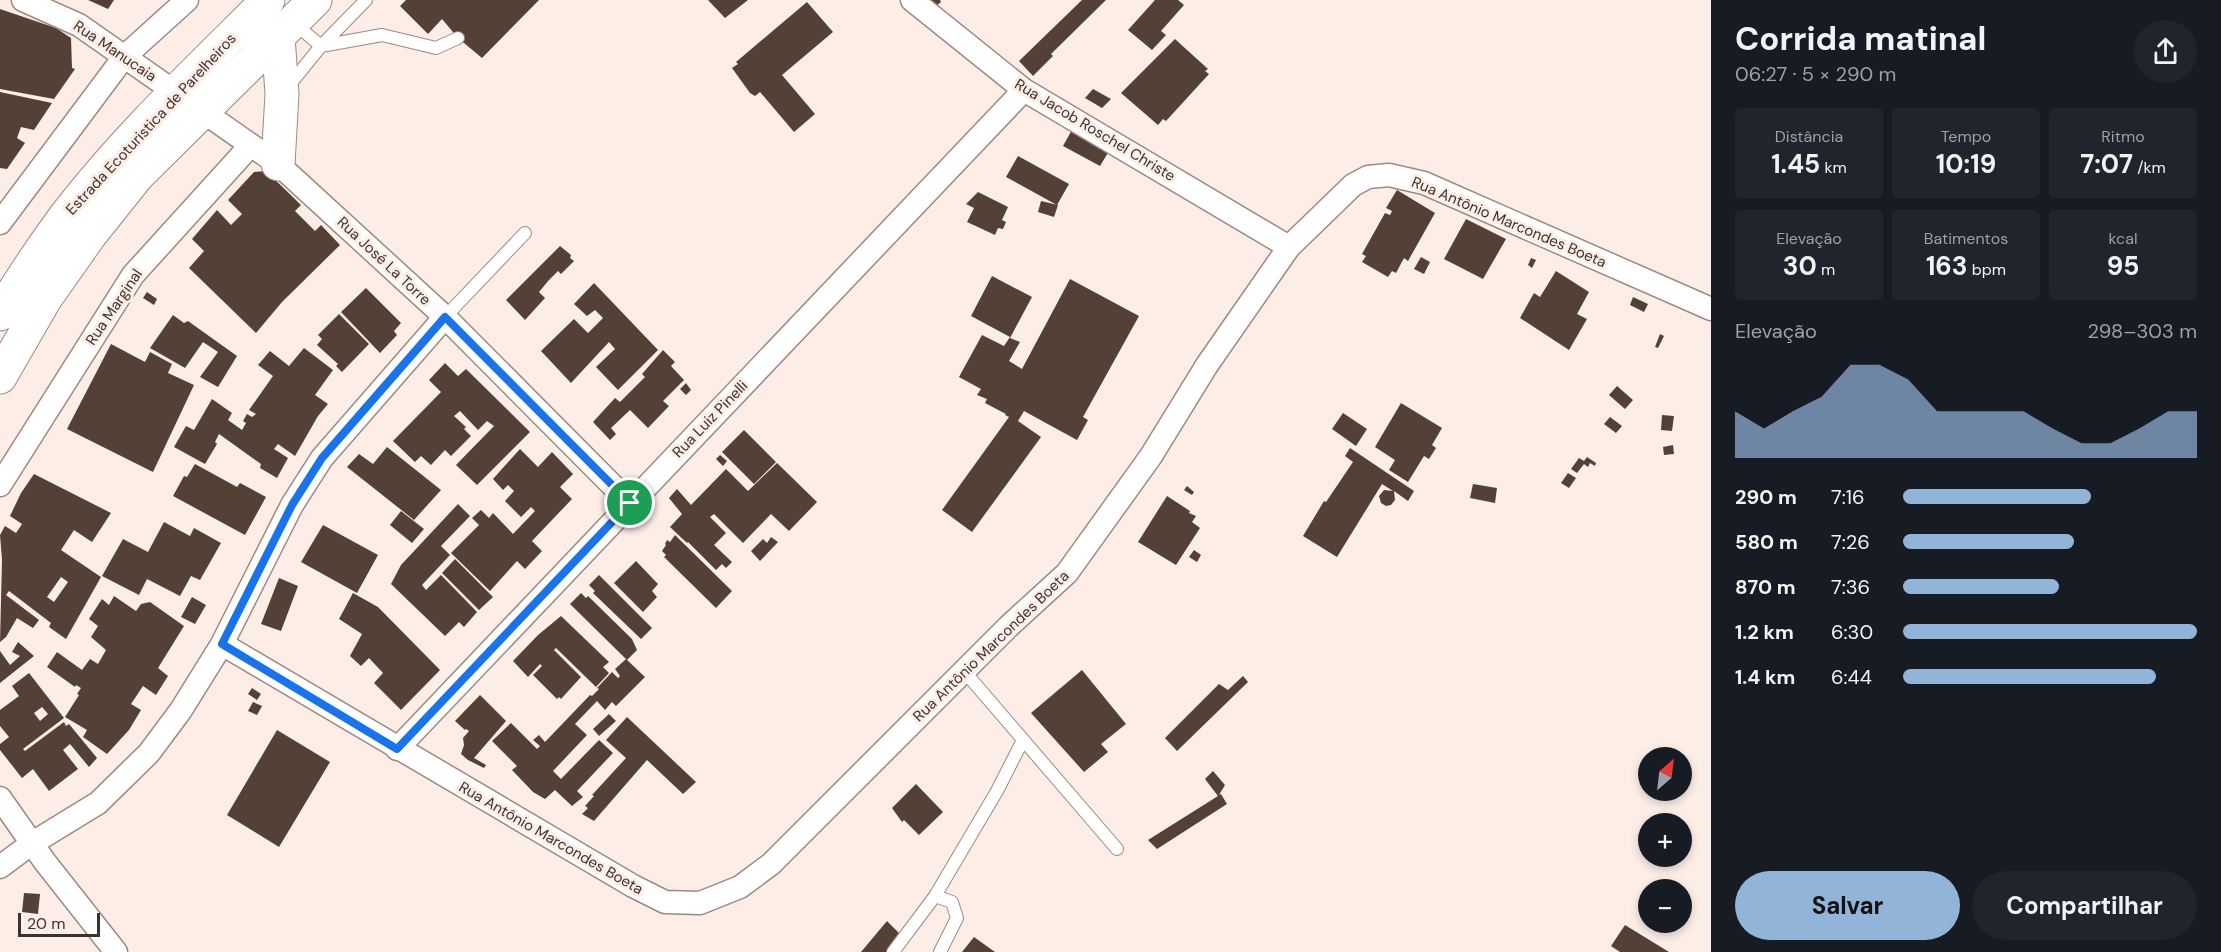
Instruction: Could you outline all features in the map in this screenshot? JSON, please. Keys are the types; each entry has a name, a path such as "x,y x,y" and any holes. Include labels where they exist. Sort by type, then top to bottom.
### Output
{"main road":[{"name":"Estrada Ecoturistica de Parelheiros","path":"0,314 23,276 64,218 109,165 268,0"},
{"name":"Estrada Ecoturistica de Parelheiros","path":"0,377 45,299 90,235 138,175 296,19"},
{"path":"278,164 282,94 296,19"}],"street":[{"name":"Rua Manucaia","path":"23,0 79,25 202,111"},
{"path":"0,223 124,57 187,0"},
{"name":"Rua Jacob Roschel Christe","path":"912,0 1024,90 1289,247"},
{"name":"Rua Luiz Pinelli","path":"397,749 1024,90"},
{"name":"Rua José La Torre","path":"202,111 278,164 445,317 630,503"},
{"name":"Rua Marginal","path":"0,486 133,275 251,145"},
{"name":"Rua Antônio Marcondes Boeta","path":"222,644 633,886 664,902 700,903 740,887 771,864 964,671 1067,573 1151,456 1207,365 1289,247 1353,186 1368,177 1389,175 1424,183 1711,309"},
{"path":"0,867 31,844 98,803 149,753 181,710 222,644 292,505 322,458 445,317"},
{"path":"0,798 31,844 116,952"}],"lane":[{"path":"282,94 321,46 366,0"},
{"path":"296,19 321,46"},
{"path":"321,46 382,35 436,48 459,38"},
{"path":"445,317 525,233"},
{"path":"964,671 1117,849"},
{"path":"893,952 935,896 997,791 1023,740"},
{"path":"935,896 952,902 957,918 940,952"}],"building":[{"path":"88,0 114,0 108,9"},
{"path":"406,0 539,0 482,58 458,38 442,19 428,34 400,6"},
{"path":"708,0 748,0 725,18"},
{"path":"927,0 940,0 941,2 934,8"},
{"path":"1082,0 1106,0 1051,54 1053,56 1033,76 1019,61"},
{"path":"1155,0 1178,0 1184,5 1161,31 1166,35 1152,50 1128,30"},
{"path":"807,2 833,32 782,75 815,114 794,132 760,92 755,96 750,93 732,68 738,64 736,62"},
{"path":"0,9 56,28 71,38 72,68 75,69 54,99 0,89"},
{"path":"1175,39 1208,69 1205,71 1209,74 1166,121 1163,119 1158,125 1121,93"},
{"path":"1093,89 1111,99 1102,108 1085,98"},
{"path":"0,92 52,103 34,130 21,127 17,138 25,143 7,169 0,168"},
{"path":"1073,128 1109,151 1100,166 1063,146"},
{"path":"1018,156 1069,184 1057,205 1006,177"},
{"path":"266,171 301,205 295,211 315,231 321,225 340,245 282,302 256,333 189,268 204,251 192,239 217,210 231,225 242,214 228,200 254,172"},
{"path":"1397,190 1435,213 1408,261 1404,258 1396,273 1392,271 1388,277 1362,262 1366,256 1362,254 1385,213 1390,215 1392,211 1386,208"},
{"path":"978,192 1008,207 1002,220 1006,222 1003,229 998,228 995,235 967,222 974,208 966,204"},
{"path":"1041,201 1058,205 1054,217 1038,212"},
{"path":"1466,219 1506,239 1483,279 1444,259"},
{"path":"560,246 571,255 570,258 574,261 561,274 558,271 539,292 545,298 525,320 506,300"},
{"path":"1421,257 1430,262 1424,274 1414,269"},
{"path":"1531,258 1536,260 1532,268 1528,265"},
{"path":"1556,271 1589,292 1577,314 1587,319 1569,350 1520,318 1534,293 1540,297"},
{"path":"992,276 1032,297 1010,338 1020,342 1009,361 1022,369 1070,279 1139,316 1083,417 1088,420 1077,440 1024,411 1018,421 1041,437 972,532 942,510 1009,417 985,403 987,399 977,395 981,389 959,377 982,335 1004,346 1010,337 971,316"},
{"path":"594,283 658,350 618,390 596,367 615,349 609,342 571,383 541,351 574,319 588,333 603,318 595,310 587,316 574,304"},
{"path":"366,288 401,323 394,331 397,335 380,353 341,312"},
{"path":"147,292 157,299 154,305 143,298"},
{"path":"1633,297 1648,304 1644,312 1630,305"},
{"path":"339,314 369,344 342,372 336,366 338,364 317,345 322,339 318,335"},
{"path":"173,315 184,323 188,321 237,356 218,387 200,377 218,352 203,342 185,368 150,348"},
{"path":"1660,334 1664,336 1658,348 1655,347"},
{"path":"111,344 145,362 150,352 172,364 168,373 194,385 153,472 67,429"},
{"path":"304,348 333,370 315,395 328,404 318,416 295,456 278,444 274,449 288,458 277,478 260,468 261,464 219,434 215,442 217,444 205,464 174,447 186,426 194,430 212,399 232,413 228,420 242,430 247,414 252,417 256,414 249,410 273,376 258,365 270,351 289,366"},
{"path":"663,350 675,362 671,366 684,380 663,401 669,406 648,428 630,410 611,428 616,434 610,440 593,422 615,398 620,402 645,377 642,374"},
{"path":"445,363 458,376 466,369 530,432 477,485 456,465 494,426 487,421 478,430 460,411 454,416 466,427 464,429 471,436 451,456 445,450 431,465 421,456 415,462 393,441 441,392 429,380"},
{"path":"686,383 691,390 686,395 680,389"},
{"path":"1617,386 1633,400 1625,409 1609,395"},
{"path":"1401,403 1442,428 1432,445 1436,448 1429,459 1424,456 1408,482 1389,470 1395,460 1375,447"},
{"path":"1343,413 1367,429 1356,446 1332,429"},
{"path":"1662,415 1674,416 1672,431 1661,430"},
{"path":"1610,417 1622,426 1616,433 1604,424"},
{"path":"744,430 776,462 754,484 722,452"},
{"path":"1673,445 1674,454 1664,455 1663,447"},
{"path":"387,447 441,490 414,520 347,467 359,454 373,464"},
{"path":"1350,448 1414,491 1408,501 1394,491 1395,500 1391,505 1386,506 1381,503 1379,496 1384,490 1393,491 1382,484 1337,557 1303,536 1324,501 1326,502 1353,462 1345,456"},
{"path":"520,449 538,467 552,452 573,474 560,487 572,499 532,541 542,551 525,569 517,561 490,591 451,553 479,525 472,518 481,510 489,518 493,513 513,534 535,511 531,507 521,517 505,501 514,491 508,485 503,490 493,479"},
{"path":"720,455 727,461 723,466 716,459"},
{"path":"1587,457 1596,463 1595,466 1590,463 1588,467 1584,464 1577,473 1571,469 1579,458 1584,461"},
{"path":"777,463 817,502 789,531 771,514 743,543 714,514 710,517 726,533 714,545 732,562 726,568 722,564 716,570 670,527 682,514 669,498 677,489 691,505 726,469 748,491"},
{"path":"195,464 237,487 240,483 266,497 245,535 173,496 184,476 187,477"},
{"path":"1568,473 1576,478 1569,488 1561,483"},
{"path":"34,474 111,513 92,542 74,530 61,550 101,577 66,639 49,627 51,623 9,591 6,595 39,620 33,628 17,618 6,637 0,642 2,560 0,535 5,526 16,533 22,524 10,516 21,493","holes":["61,577 68,582 54,602 47,597"]},
{"path":"1473,484 1497,488 1495,503 1470,498"},
{"path":"1187,486 1194,492 1192,495 1184,490"},
{"path":"1167,496 1196,516 1192,522 1200,528 1176,565 1138,542"},
{"path":"458,504 470,516 441,546 450,555 422,585 426,590 441,575 477,612 464,627 459,622 445,636 391,584 401,565"},
{"path":"401,511 424,529 412,543 390,525"},
{"path":"164,522 190,536 194,528 221,543 200,580 191,576 180,596 147,579 139,595 102,576 123,539 148,552"},
{"path":"323,525 378,555 357,593 301,562"},
{"path":"675,535 732,591 716,608 664,557 666,555 662,551 667,540 670,542"},
{"path":"771,537 778,542 760,561 751,551 763,539 767,543"},
{"path":"1194,550 1201,555 1197,562 1189,557"},
{"path":"455,559 493,597 479,610 442,573"},
{"path":"636,561 658,584 652,591 657,597 643,612 614,583"},
{"path":"599,575 652,628 641,639 593,593 595,591 589,585"},
{"path":"279,578 298,586 281,631 261,624"},
{"path":"353,593 378,607 440,670 401,710 374,683 383,673 369,658 361,666 350,656 362,634 339,619"},
{"path":"581,593 586,598 588,596 632,639 637,650 627,660 570,604"},
{"path":"114,596 136,611 141,604 150,602 184,626 158,668 168,676 156,695 143,686 131,704 141,710 129,730 107,754 83,737 87,730 65,717 81,688 76,685 75,687 47,667 57,652 82,670 90,659 98,664 106,650 91,637 98,626 89,619 102,599 109,605"},
{"path":"192,597 206,605 195,624 181,617"},
{"path":"561,616 609,662 603,667 609,673 596,687 556,648 554,650 581,677 561,699 559,697 557,699 533,675 542,666 540,664 528,677 513,661 538,635"},
{"path":"18,642 34,656 0,683 0,651 10,665 20,656 12,652"},
{"path":"626,659 645,677 616,706 612,702 605,710 597,701 575,724 587,735 553,771 561,779 599,740 613,753 577,791 583,797 572,806 555,790 545,799 533,792 512,770 517,766 492,741 511,723 537,749 540,746 533,740 539,735 545,742 590,695 592,696 599,689 597,688 612,672 618,678 620,676 615,669"},
{"path":"1082,670 1126,724 1101,744 1108,752 1084,772 1031,713"},
{"path":"29,673 64,718 23,749 25,751 64,722 66,726 69,724 97,758 89,767 70,744 63,750 78,769 49,791 33,769 22,778 0,750 0,744 9,737 0,726 0,710 19,696 12,686","holes":["42,707 48,714 40,721 34,713"]},
{"path":"1243,676 1248,682 1177,751 1165,738 1219,684 1228,690"},
{"path":"252,688 261,694 257,700 248,694"},
{"path":"480,695 506,721 474,758 486,765 484,768 461,754 464,745 463,738 469,731 455,721"},
{"path":"253,702 262,706 257,715 248,711"},
{"path":"609,714 616,721 599,736 593,729"},
{"path":"627,717 696,782 683,794 647,760 594,821 582,814 588,808 585,806 594,796 592,795 626,758 606,740"},
{"path":"277,730 330,762 279,847 227,815"},
{"path":"1213,771 1225,785 1219,795 1221,794 1227,804 1157,849 1148,840 1218,796 1205,779"},
{"path":"916,784 943,812 919,835 904,820 902,822 892,808"},
{"path":"24,893 40,894 38,914 22,912"},
{"path":"887,921 900,934 887,952 861,952"},
{"path":"1625,925 1669,952 1620,952 1611,946"},
{"path":"974,937 995,952 962,952"}],"route":[{"path":"445,317 630,503 397,749 222,644 292,505 322,458 445,317"}]}
